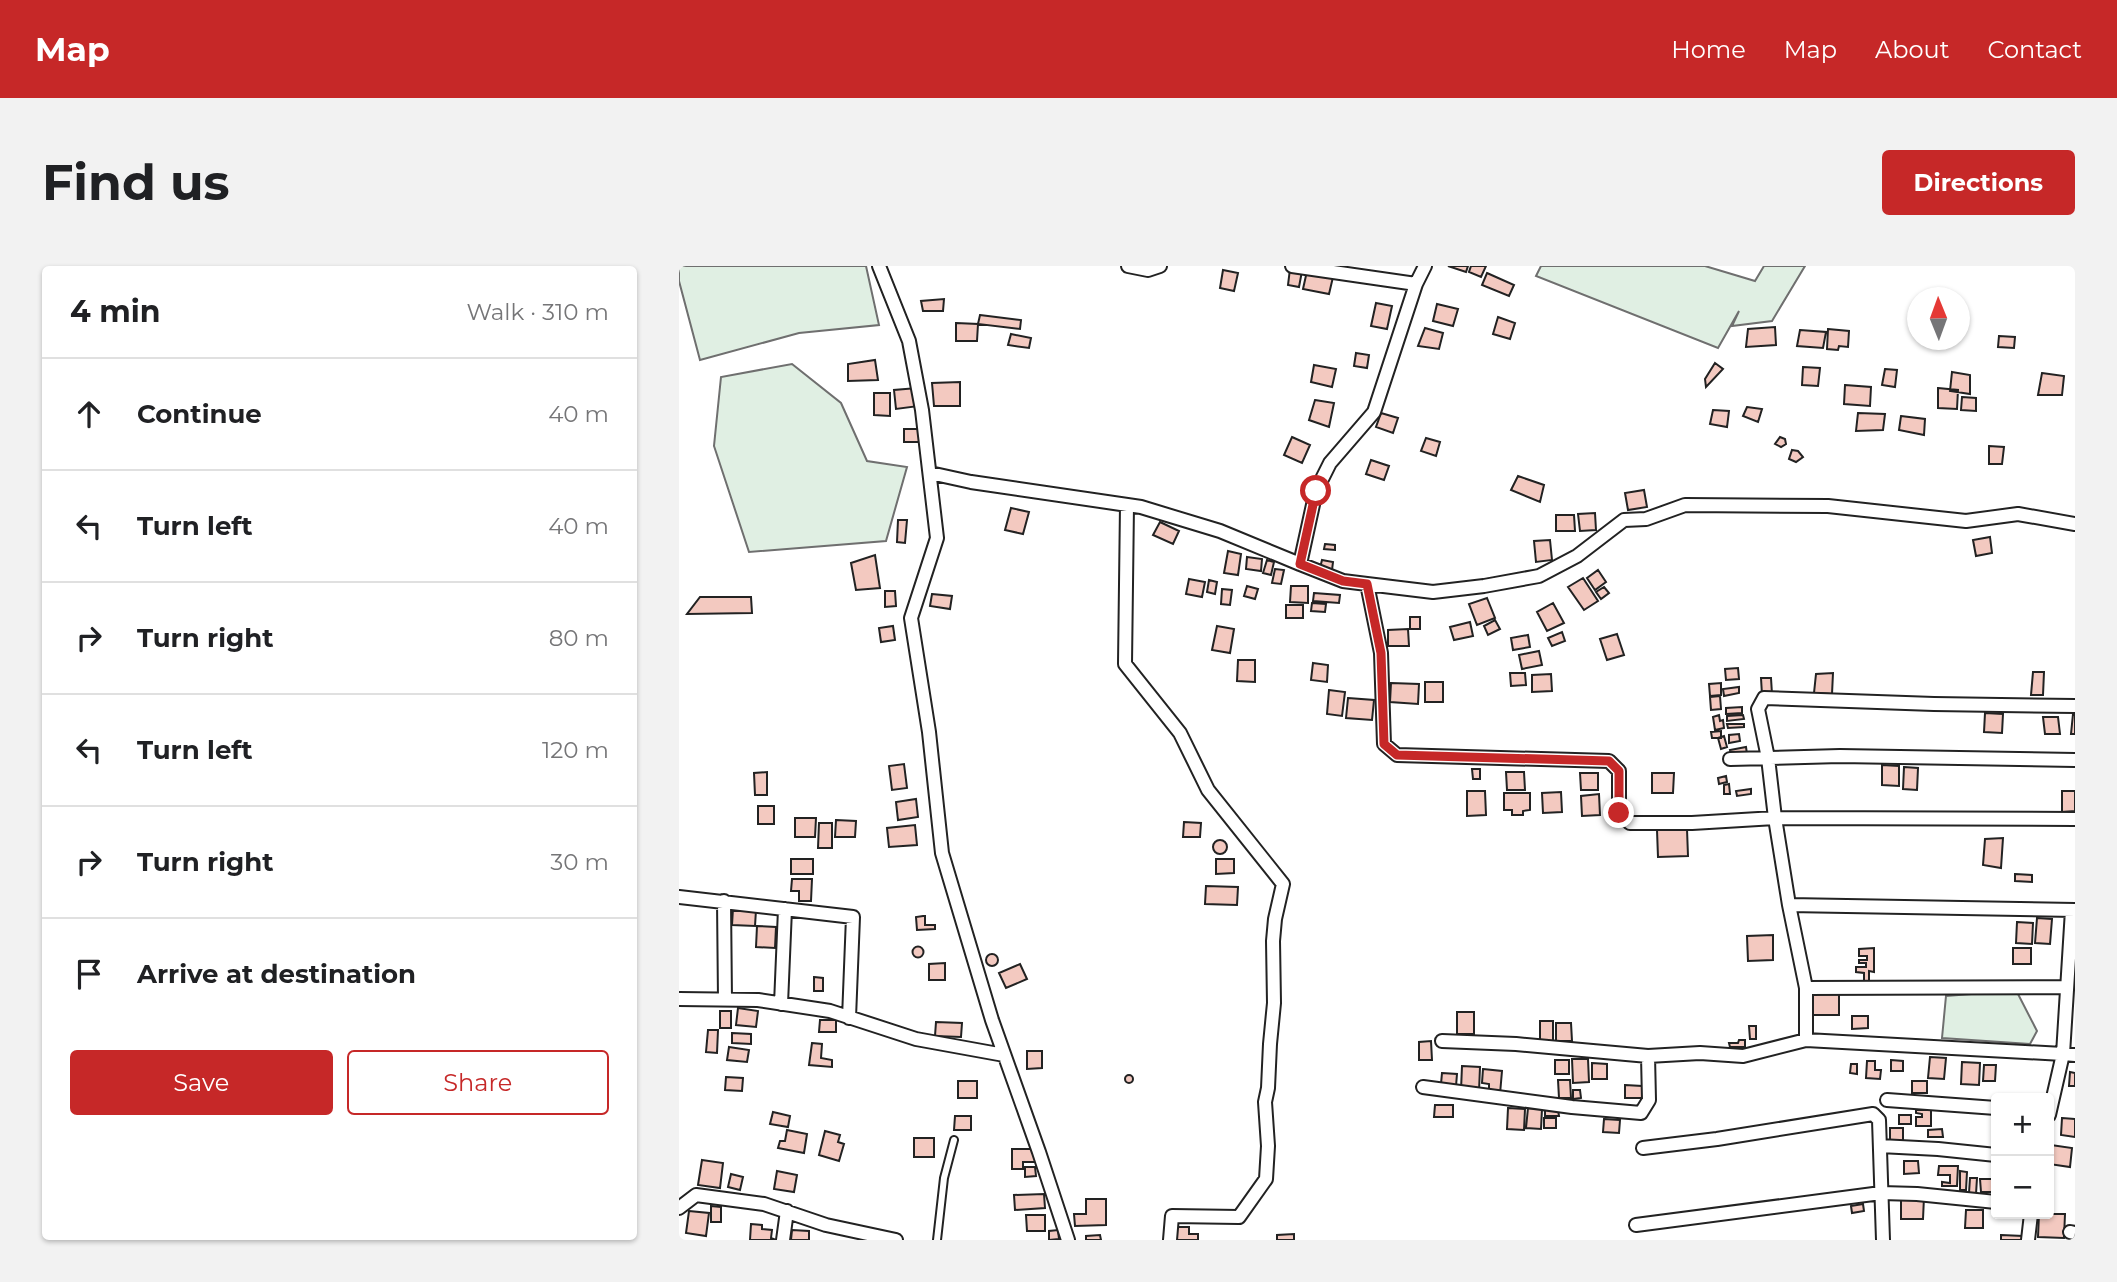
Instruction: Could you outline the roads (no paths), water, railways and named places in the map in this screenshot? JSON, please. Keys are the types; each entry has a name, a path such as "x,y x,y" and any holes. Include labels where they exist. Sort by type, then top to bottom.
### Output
{"street":[{"path":"879,266 909,341 922,410 937,538 911,618 929,732 942,853 992,1020 1068,1240"},
{"path":"1128,266 1148,270 1160,266"},
{"path":"1292,266 1416,284"},
{"path":"1300,564 1316,491 1329,463 1374,412 1416,284 1425,266"},
{"path":"930,473 971,482 1141,507 1220,531 1343,581 1433,592 1539,576 1577,556 1624,520 1646,519 1685,505 1828,506 1966,521 2018,514 2075,524"},
{"path":"1127,505 1125,664 1180,733 1208,790 1283,884 1273,941 1274,1003 1265,1102 1268,1146 1266,1179 1240,1217 1172,1216 1170,1240"},
{"path":"1367,584 1381,653 1384,744 1397,755 1609,761 1619,771 1619,813 1630,823 1692,823 1775,818 2075,819"},
{"path":"1806,1040 1806,988 1789,905 1768,758 1758,709 1764,698 2075,706"},
{"path":"1730,759 1840,756 2075,760"},
{"path":"679,897 853,917 849,1018"},
{"path":"724,901 725,1000"},
{"path":"1789,905 2074,910 2067,987 2069,1055 2054,1096"},
{"path":"781,1004 785,909"},
{"path":"1806,988 2067,987"},
{"path":"679,999 758,1000 830,1012 916,1039 1004,1055"},
{"path":"1442,1041 1648,1056 1700,1053 1743,1056 1806,1040 2069,1055"},
{"path":"2021,1052 2047,1060 2058,1083"},
{"path":"1423,1087 1545,1104 1641,1113 1649,1100 1648,1056"},
{"path":"1887,1100 1991,1108"},
{"path":"1643,1148 1873,1114 1879,1120 1883,1240"},
{"path":"1879,1146 1991,1154"},
{"path":"1636,1225 1881,1193 1991,1201"},
{"path":"679,1208 696,1195 764,1204 826,1225 896,1240"},
{"path":"783,1240 786,1211"},
{"path":"2028,1240 2030,1219"}],"lane":[{"path":"937,1240 944,1178 954,1140"}]}
